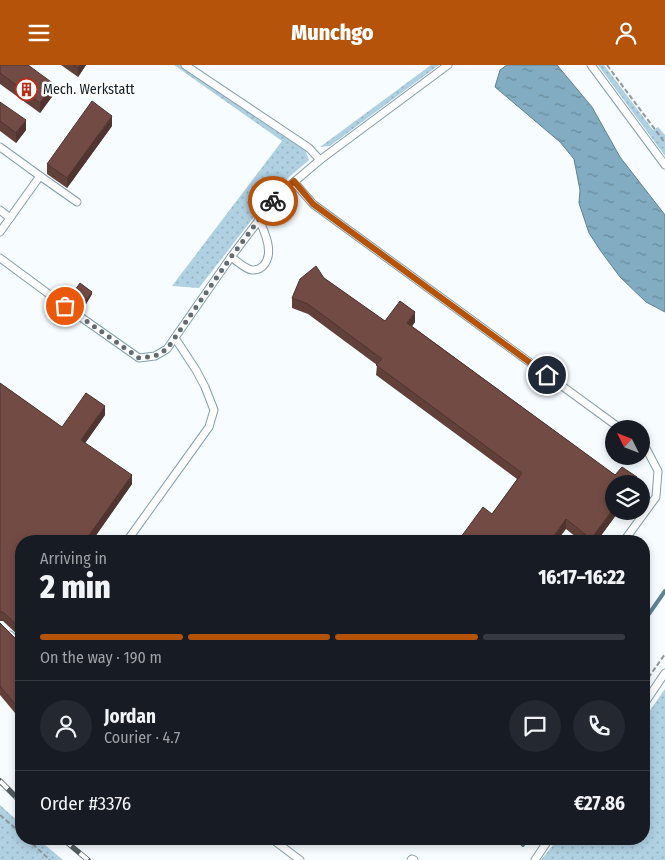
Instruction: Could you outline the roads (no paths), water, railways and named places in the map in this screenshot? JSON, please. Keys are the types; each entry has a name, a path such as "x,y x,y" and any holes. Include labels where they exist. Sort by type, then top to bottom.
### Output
{"lane":[{"path":"185,65 310,148 320,160"},
{"path":"0,258 139,358 155,356 167,349 231,257 275,199 320,160 448,65"},
{"path":"591,65 665,165"},
{"path":"0,147 77,202"},
{"path":"0,232 40,176"},
{"path":"294,181 313,204 609,420"},
{"path":"0,210 10,218"},
{"path":"231,257 248,269 253,270 258,269 265,263 268,243 259,220"},
{"path":"132,535 209,427 214,410 196,370 175,338"},
{"path":"628,535 656,497 658,471 650,457"},
{"path":"8,633 15,639"},
{"path":"650,695 665,673"},
{"path":"280,845 300,860"},
{"path":"535,860 546,845"}],"water":[{"path":"507,65 557,65 592,107 620,157 665,215 665,312 646,302 620,277 589,233 579,203 580,190 574,159 560,142 495,87 500,70"}],"waterway":[{"path":"650,612 665,591"}],"railway":[{"path":"0,781 15,796"},
{"path":"70,845 88,860"}],"place":[{"name":"Mech. Werkstatt","path":"27,89"}]}
